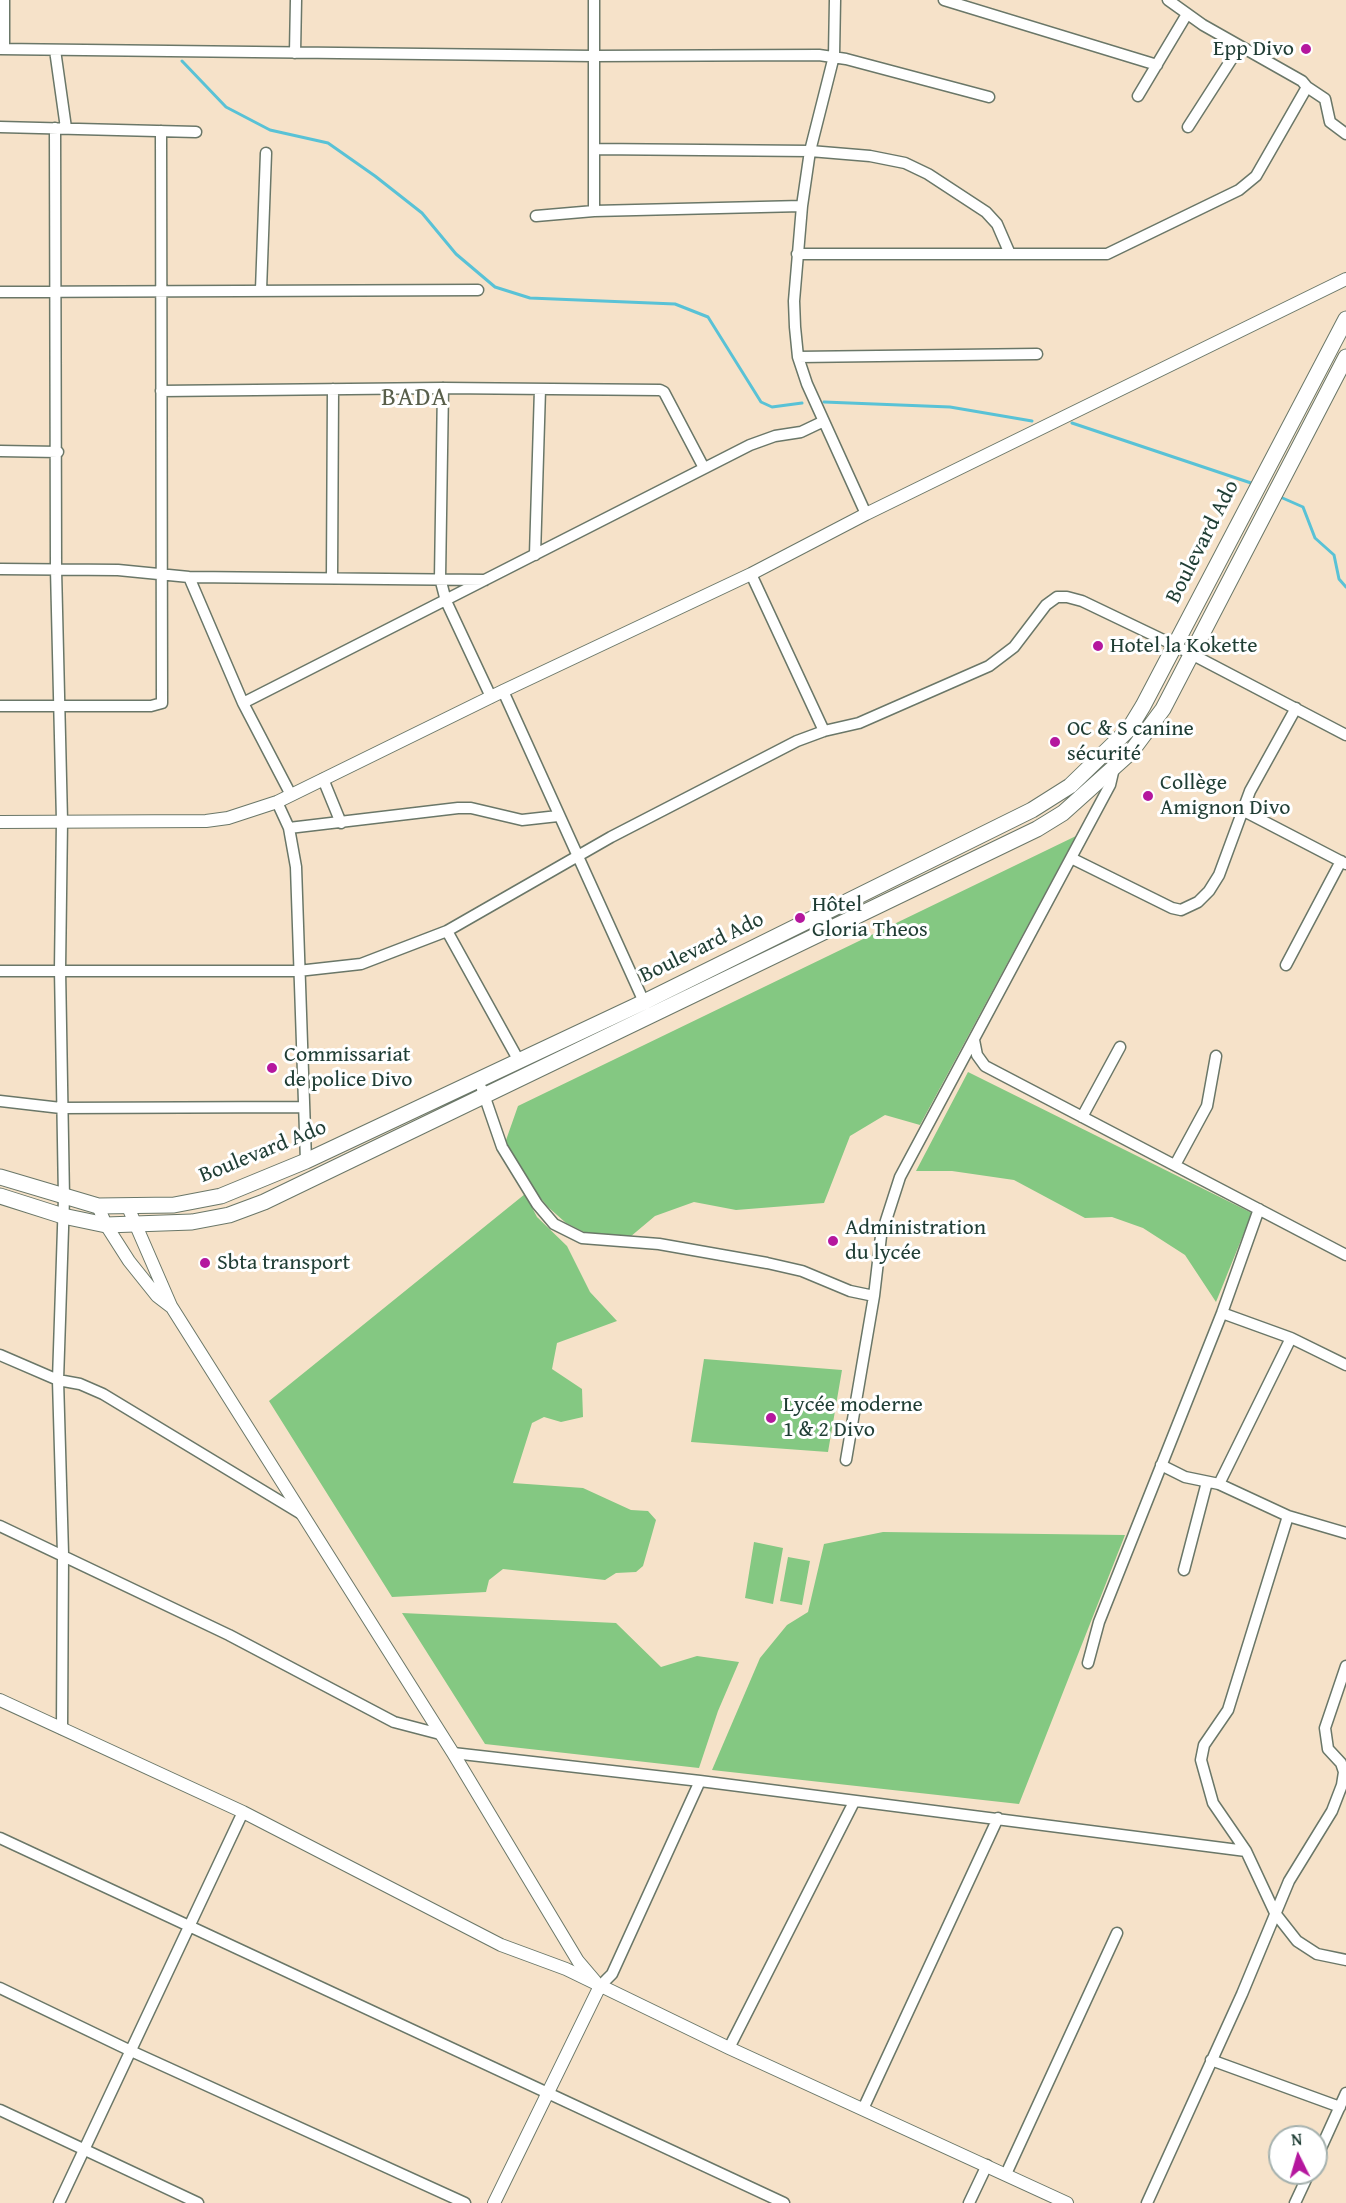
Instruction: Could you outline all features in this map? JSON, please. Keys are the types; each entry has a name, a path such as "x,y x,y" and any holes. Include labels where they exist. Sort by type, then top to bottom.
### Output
{"main road":[{"name":"Boulevard Ado","path":"0,1177 64,1198 98,1206 174,1205 210,1199 306,1161 644,1002 1032,810 1070,786 1129,729 1176,646 1252,495 1346,319"},
{"name":"Boulevard Ado","path":"0,1196 63,1216 106,1225 192,1222 229,1215 264,1202 485,1096 1037,829 1063,813 1131,752 1163,709 1346,357"}],"street":[{"path":"4,0 2,49 593,56 834,56 989,97"},
{"path":"295,53 296,0"},
{"path":"594,0 594,211"},
{"path":"835,0 834,56 810,151 802,206 794,301 798,357 822,422 866,514"},
{"path":"944,0 1157,65"},
{"path":"1168,0 1187,14 1302,81 1324,99 1330,122 1346,134"},
{"path":"1138,96 1187,14"},
{"path":"1188,127 1240,46"},
{"path":"55,50 61,128 57,291 57,569 62,821 60,969 64,1198 58,1380 63,1554 62,1729"},
{"path":"797,254 1107,254 1239,190 1256,177 1307,87"},
{"path":"0,128 196,132"},
{"path":"0,706 151,706 162,703 161,130"},
{"path":"594,149 810,151 887,159 928,174 993,219 1010,254"},
{"path":"261,290 267,153"},
{"path":"536,216 594,211 802,206"},
{"path":"0,822 206,821 228,818 277,802 503,691 751,574 866,514 1346,279"},
{"path":"0,292 478,290"},
{"path":"798,357 1037,354"},
{"path":"161,391 443,388 652,389 664,392 705,468"},
{"path":"443,388 440,578 446,601 491,697"},
{"path":"332,577 333,389"},
{"path":"535,555 540,389"},
{"path":"243,703 766,438 801,432 822,422"},
{"path":"0,451 58,452"},
{"path":"0,569 57,569 189,577 486,580"},
{"path":"751,574 824,731"},
{"path":"189,577 243,703 291,795"},
{"path":"0,971 60,969 298,971 361,964 447,931 577,857 797,741 824,731 859,723 989,666 1014,647 1046,605 1057,597 1082,601 1176,646 1346,735"},
{"path":"503,691 644,1002"},
{"path":"1071,858 1172,909 1181,910 1198,902 1209,891 1219,875 1250,791 1296,708"},
{"path":"846,1460 874,1296 881,1236 900,1177 1110,785 1114,768"},
{"path":"323,779 341,824"},
{"path":"277,802 289,828 296,867 306,1161"},
{"path":"289,828 341,824 458,808 471,808 522,820 558,816"},
{"path":"1242,810 1344,862 1286,965"},
{"path":"447,931 519,1062"},
{"path":"974,1040 977,1055 985,1066 1346,1255"},
{"path":"1082,1117 1120,1047"},
{"path":"1175,1165 1207,1106 1216,1056"},
{"path":"478,1080 502,1148 537,1204 554,1224 582,1238 659,1244 767,1263 802,1271 850,1291 874,1296"},
{"path":"0,1101 61,1108 303,1107"},
{"path":"98,1206 106,1225 147,1284 157,1296 171,1306"},
{"path":"128,1207 171,1306 453,1753 578,1961 600,1986"},
{"path":"1088,1663 1098,1622 1222,1313 1259,1209"},
{"path":"1222,1313 1291,1338 1346,1365"},
{"path":"1219,1484 1291,1338"},
{"path":"0,1355 58,1380 80,1384 103,1394 305,1516"},
{"path":"1161,1465 1185,1477 1219,1484 1288,1516 1346,1533"},
{"path":"1184,1570 1207,1482"},
{"path":"1288,1516 1228,1710 1204,1745 1201,1760 1213,1803 1246,1851 1275,1913 1297,1941 1317,1954 1346,1960"},
{"path":"0,1526 229,1635 394,1722 440,1734"},
{"path":"1147,2203 1289,1881 1332,1811 1342,1785 1344,1772 1341,1762 1328,1749 1324,1728 1346,1666"},
{"path":"0,1700 243,1812 501,1945 566,1969 729,2048 1067,2203"},
{"path":"453,1753 700,1781 1246,1851"},
{"path":"494,2203 600,1986 612,1974 700,1781"},
{"path":"729,2048 854,1802"},
{"path":"59,2203 243,1812"},
{"path":"863,2109 998,1818"},
{"path":"0,1838 784,2203"},
{"path":"1006,2174 1117,1933"},
{"path":"0,1988 131,2051 465,2203"},
{"path":"1211,2060 1340,2115"},
{"path":"1328,2137 1340,2115 1346,2093"},
{"path":"0,2110 198,2203"},
{"path":"969,2203 987,2165"},
{"path":"1295,2203 1303,2185"}],"green space":[{"path":"1076,836 920,1125 885,1115 850,1136 824,1203 736,1210 694,1202 655,1216 630,1237 590,1235 566,1223 548,1207 532,1188 505,1143 518,1106"},
{"path":"968,1072 1252,1213 1216,1302 1185,1255 1143,1228 1112,1217 1085,1218 1014,1180 952,1171 916,1171"},
{"path":"525,1194 537,1217 567,1246 590,1292 617,1321 557,1343 552,1369 582,1389 583,1417 561,1422 544,1417 532,1423 513,1483 583,1488 631,1510 648,1511 656,1520 643,1566 636,1572 616,1573 605,1580 503,1569 489,1580 486,1592 392,1597 269,1401"},
{"path":"704,1359 842,1370 828,1452 691,1442"},
{"path":"883,1532 1125,1535 1019,1804 712,1770 760,1658 787,1625 808,1612 824,1544"},
{"path":"754,1542 783,1548 773,1604 745,1598"},
{"path":"788,1557 810,1561 802,1605 780,1601"},
{"path":"402,1613 616,1623 661,1667 697,1656 739,1662 718,1711 699,1768 485,1744"}],"waterway":[{"path":"182,61 226,107 270,130 328,143 375,176 422,213 456,254 495,287 530,298 675,304 708,317 761,402 772,407 802,403"},
{"path":"824,402 950,407 1032,421"},
{"path":"1072,423 1254,484"},
{"path":"1278,496 1303,507 1315,538 1334,555 1339,579 1346,587"}],"place":[{"name":"Epp Divo","path":"1306,49"},
{"name":"Hotel la Kokette","path":"1098,646"},
{"name":"OC & S canine sécurité","path":"1055,742"},
{"name":"Collège Amignon Divo","path":"1148,796"},
{"name":"Hôtel Gloria Theos","path":"800,918"},
{"name":"Commissariat de police Divo","path":"272,1068"},
{"name":"Administration du lycée","path":"833,1241"},
{"name":"Sbta transport","path":"205,1263"},
{"name":"Lycée moderne 1 & 2 Divo","path":"771,1418"}],"district":[{"name":"BADA","path":"415,398"}]}
